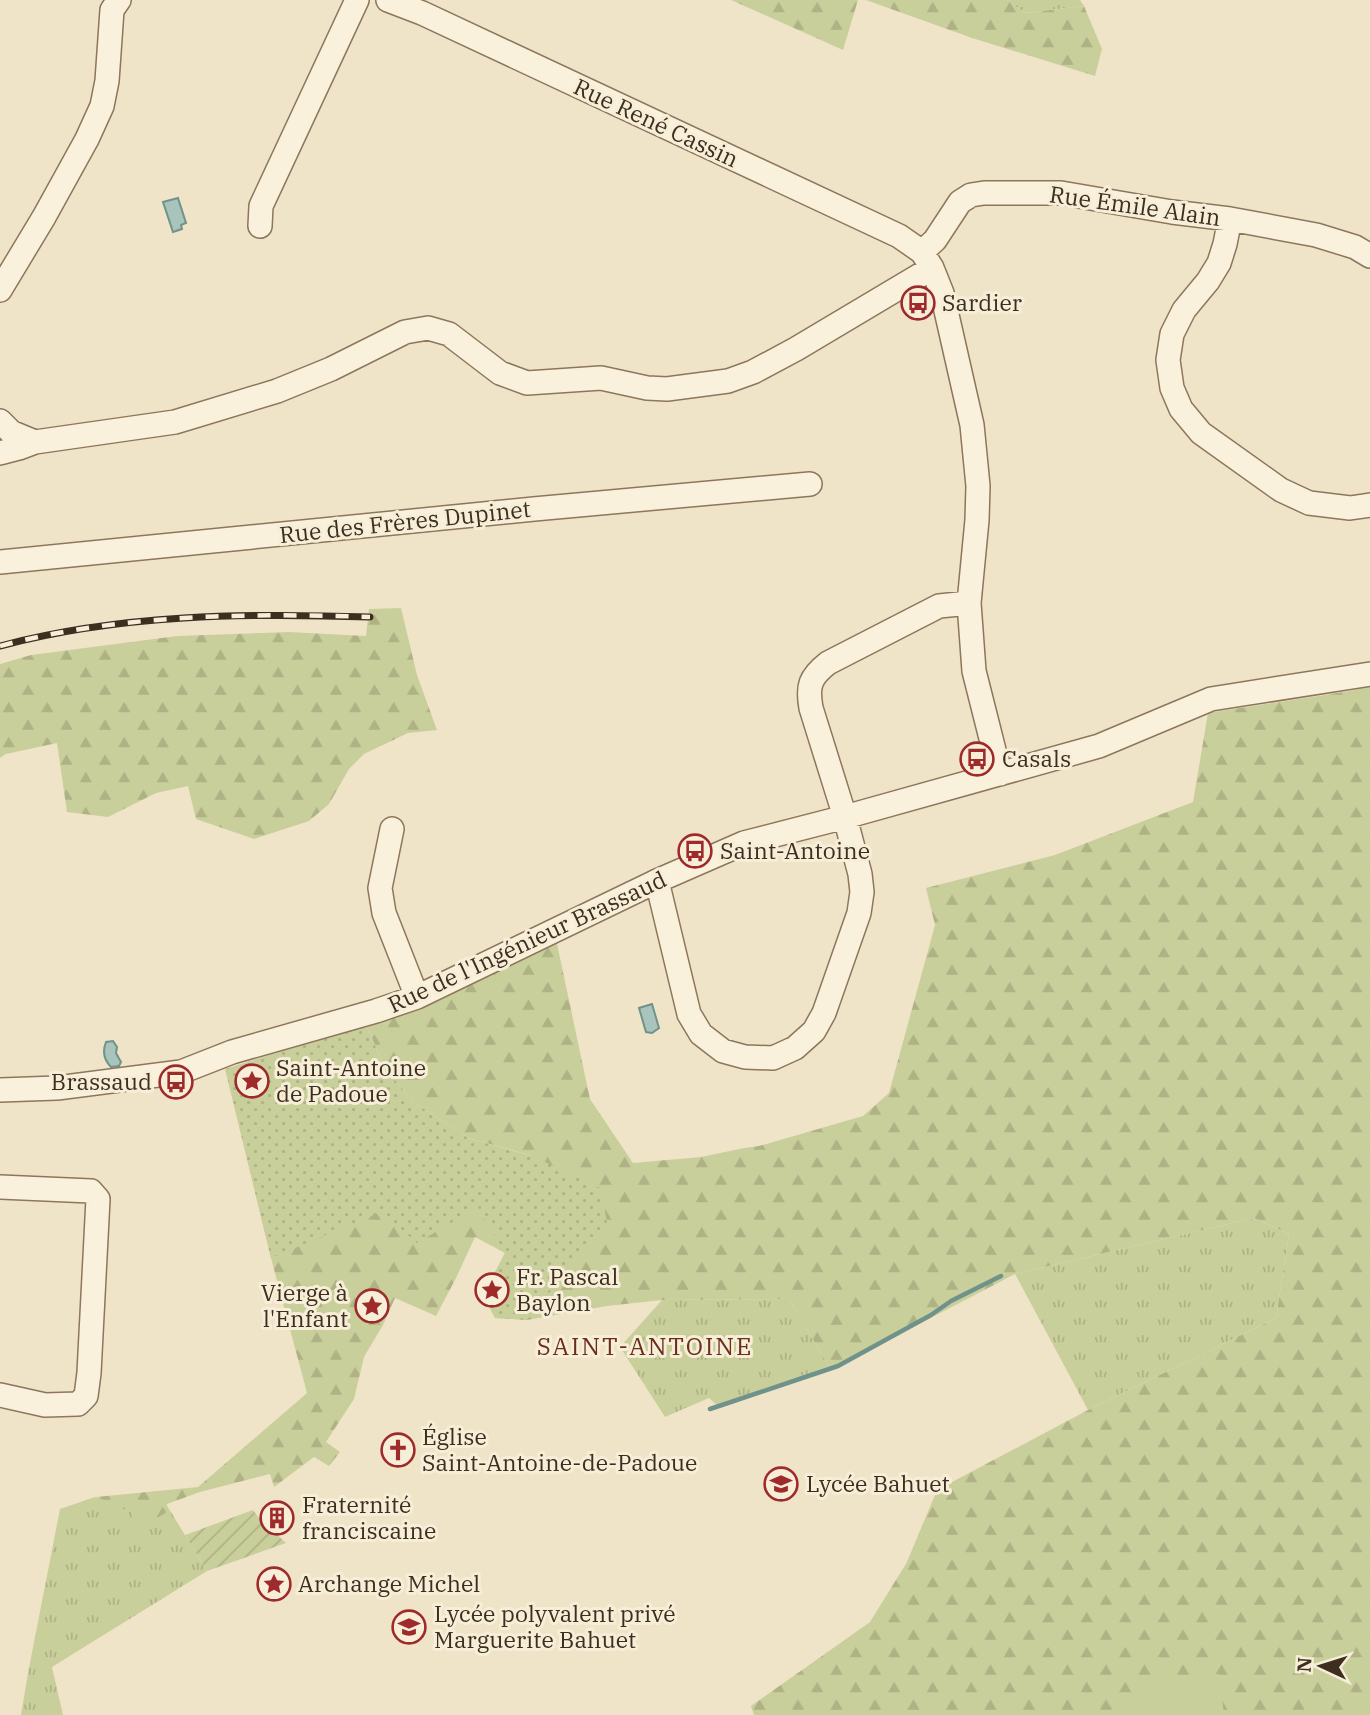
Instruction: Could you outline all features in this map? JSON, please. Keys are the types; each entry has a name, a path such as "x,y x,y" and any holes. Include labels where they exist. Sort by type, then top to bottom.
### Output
{"street":[{"path":"0,290 44,217 102,106 107,81 112,10 119,0"},
{"path":"260,226 261,206 357,0"},
{"name":"Rue René Cassin","path":"388,0 422,13 898,236 927,260"},
{"name":"Rue Émile Alain","path":"35,442 175,422 277,391 331,369 405,332 428,328 449,334 500,373 527,383 601,378 646,388 667,389 728,381 753,372 796,349 927,260 935,240 960,202 971,195 984,193 1061,193 1230,219 1316,235 1355,247 1370,256"},
{"path":"1230,219 1219,264 1184,310 1172,334 1169,369 1172,388 1181,410 1201,433 1281,490 1309,503 1350,508 1370,505"},
{"path":"927,260 942,293 972,425 978,486 968,603 974,671 1000,774"},
{"path":"0,421 11,432 35,442"},
{"path":"0,453 35,442"},
{"name":"Rue des Frères Dupinet","path":"0,562 810,484"},
{"path":"657,881 689,1014 701,1034 723,1051 745,1057 773,1058 795,1048 814,1031 824,1013 859,913 862,892 845,817 811,708 808,693 811,680 828,663 939,606 968,603"},
{"name":"Rue de l'Ingénieur Brassaud","path":"0,1090 57,1088 181,1072 232,1052 417,997 657,881 744,844 1099,746 1212,699 1370,674"},
{"path":"392,829 380,888 384,913 417,997"},
{"path":"0,1187 91,1191 99,1199 86,1396 78,1404 46,1405 0,1395"}],"green space":[{"path":"731,0 858,0 843,50"},
{"path":"866,0 1007,0 1025,13 1084,6 1102,49 1095,76 972,38"},
{"path":"1007,0 1080,0 1084,6 1025,13"},
{"path":"401,608 417,675 437,730 408,733 364,754 349,769 329,804 309,821 254,839 196,819 188,786 156,793 108,817 67,812 57,743 6,754 0,758 0,664 31,655 177,636 289,632 366,636 369,609"},
{"path":"1370,686 1370,1715 754,1715 751,1706 870,1622 907,1562 937,1490 1088,1410 1276,1318 1289,1234 1254,1218 1015,1274 831,1370 789,1299 662,1300 607,1306 527,1320 495,1318 483,1295 505,1253 475,1237 436,1316 395,1298 364,1357 354,1399 326,1442 340,1452 329,1466 314,1457 274,1487 270,1474 200,1492 167,1504 167,1512 152,1521 135,1523 131,1508 113,1511 106,1501 96,1497 198,1487 307,1393 239,1125 530,1155 468,1138 412,1101 384,1066 367,1027 438,1001 556,939 590,1099 633,1163 701,1157 759,1146 863,1116 889,1093 935,925 926,888 1055,855 1193,802 1208,713"},
{"path":"367,1027 384,1066 412,1101 468,1138 532,1156 600,1188 607,1222 527,1320 495,1318 483,1295 505,1253 478,1207 417,1243 381,1212 271,1258 225,1069 345,1031"},
{"path":"1254,1218 1289,1234 1276,1318 1088,1410 1015,1274"},
{"path":"789,1299 831,1370 720,1408 709,1398 665,1417 620,1347 662,1300"},
{"path":"95,1497 131,1507 136,1523 166,1504 207,1571 52,1667 63,1715 21,1715 60,1509"},
{"path":"253,1510 286,1543 207,1571 185,1535"},
{"path":"1219,1674 1224,1715 1135,1715 1132,1685"}],"water":[{"path":"178,198 186,223 181,225 182,229 173,232 163,202"},
{"path":"652,1004 659,1028 652,1033 646,1032 639,1008"},
{"path":"113,1041 121,1062 119,1066 111,1067 105,1059 104,1049 106,1042"}],"waterway":[{"path":"710,1409 838,1366 931,1315 951,1301 1001,1276"}],"railway":[{"path":"0,646 91,627 184,618 277,615 370,617"}],"place":[{"name":"Sardier","path":"918,303"},
{"name":"Casals","path":"977,759"},
{"name":"Saint-Antoine","path":"695,851"},
{"name":"Saint-Antoine de Padoue","path":"252,1081"},
{"name":"Brassaud","path":"176,1082"},
{"name":"Fr. Pascal Baylon","path":"492,1290"},
{"name":"Vierge à l'Enfant","path":"372,1306"},
{"name":"Église Saint-Antoine-de-Padoue","path":"398,1450"},
{"name":"Lycée Bahuet","path":"781,1484"},
{"name":"Fraternité franciscaine","path":"277,1518"},
{"name":"Archange Michel","path":"274,1584"},
{"name":"Lycée polyvalent privé Marguerite Bahuet","path":"409,1627"}],"district":[{"name":"SAINT-ANTOINE","path":"645,1347"}]}
